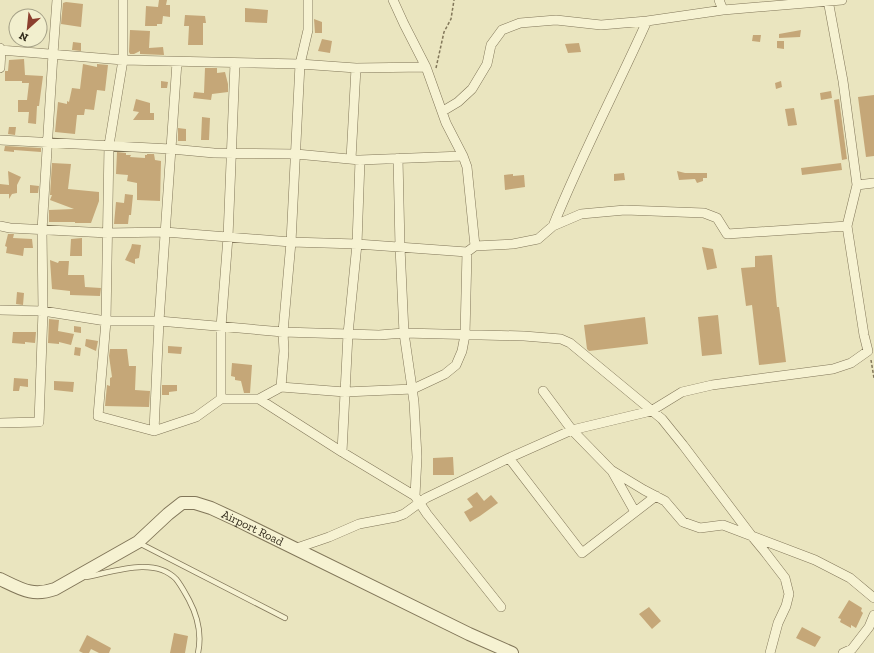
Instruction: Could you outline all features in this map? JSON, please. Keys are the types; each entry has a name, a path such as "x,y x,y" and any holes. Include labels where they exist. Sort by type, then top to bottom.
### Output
{"street":[{"path":"0,423 40,422 43,311 42,230 52,54 57,0"},
{"path":"124,0 123,60 109,145 106,321 98,416 154,431 196,417 221,399 260,399 281,387 345,392 413,390 445,374 456,365 462,351 465,335 467,252"},
{"path":"281,387 284,351 283,332 291,242 300,64 308,30 308,0"},
{"path":"393,0 426,66 446,123 467,167 475,246"},
{"path":"719,0 723,10"},
{"path":"294,549 329,537 358,524 396,518 404,514 417,499 572,430 651,411 682,392 712,385 834,369 851,362 868,351 864,335 847,226 857,185 843,81 828,0"},
{"path":"443,111 458,102 472,89 487,64 491,45 502,30 520,23 556,20 601,25 647,21 723,10 842,0"},
{"path":"553,226 568,188 618,86 647,21"},
{"path":"0,68 0,50 123,60 300,64 356,68 426,66"},
{"path":"154,431 159,322 177,62"},
{"path":"221,399 221,327 228,237 234,63"},
{"path":"342,452 348,334 357,244 356,68"},
{"path":"0,140 109,145 214,153 296,154 356,160 463,156"},
{"path":"398,158 404,333 413,390 417,457 417,499"},
{"path":"857,185 874,183"},
{"path":"0,226 10,228 108,233 165,232 291,242 357,244 467,252 475,246 513,244 538,239 553,226 581,214 625,210 704,213 717,218 727,234 847,226"},
{"path":"0,310 43,311 106,321 159,322 283,332 524,336 561,339 566,341 662,419 784,578 789,594 786,606 778,624 770,653"},
{"path":"543,391 572,430 611,470 665,501 683,522 700,528 723,525 815,560 850,578 874,598"},
{"path":"260,399 417,499 501,607"},
{"path":"509,458 582,553 656,496"},
{"path":"611,470 635,512"},
{"name":"Airport Road","path":"0,580 23,590 44,593 75,579 138,542 182,503 195,503 211,508 239,521 469,634 512,653"},
{"path":"843,653 852,649 869,627 874,615"}],"lane":[{"path":"138,542 285,618"},
{"path":"75,579 139,566 154,567 168,573 179,584 196,614 200,629 200,644 198,653"}],"path":[{"path":"432,84 444,32 451,19 454,0"},
{"path":"868,351 874,378"}],"building":[{"path":"159,0 167,0 166,5 170,5 170,17 163,16 162,24 157,24 157,26 145,26 146,6 158,7"},
{"path":"63,3 83,4 81,27 61,24"},
{"path":"245,8 268,10 267,23 245,22"},
{"path":"185,15 205,16 206,23 203,23 203,45 188,45 189,26 184,26"},
{"path":"314,19 322,22 322,33 315,33"},
{"path":"130,30 150,31 149,48 163,47 164,55 140,54 140,51 130,54"},
{"path":"801,30 800,37 779,38 779,34"},
{"path":"753,35 761,35 760,42 752,41"},
{"path":"322,39 332,41 330,53 318,51"},
{"path":"777,41 784,41 784,49 777,48"},
{"path":"73,42 81,43 81,51 72,50"},
{"path":"579,43 581,52 568,53 565,44"},
{"path":"24,59 25,75 43,76 39,106 37,106 36,124 28,123 29,112 18,112 18,100 27,100 29,83 22,83 22,81 5,81 5,71 8,71 9,60"},
{"path":"83,64 97,67 97,64 108,65 105,91 97,90 94,110 85,109 84,115 77,115 75,134 55,132 58,102 67,104 67,101 69,102 72,88 80,89"},
{"path":"205,68 217,68 217,73 225,72 228,92 212,94 211,100 193,98 194,92 204,93"},
{"path":"161,81 168,82 167,88 161,88"},
{"path":"781,81 782,87 776,89 775,83"},
{"path":"831,91 832,98 821,100 820,93"},
{"path":"874,95 874,156 866,157 858,97"},
{"path":"136,99 150,103 150,113 154,113 154,120 133,120 139,112 133,111"},
{"path":"839,99 847,159 842,160 834,100"},
{"path":"794,108 797,125 788,126 785,109"},
{"path":"202,117 210,118 209,140 201,140"},
{"path":"9,127 16,127 15,135 8,134"},
{"path":"178,128 186,129 186,141 178,141"},
{"path":"5,146 41,148 41,152 14,150 14,152 4,151"},
{"path":"117,152 126,153 126,155 131,155 130,157 145,158 145,155 147,154 154,154 155,160 161,161 160,201 137,200 137,183 127,181 128,175 116,174"},
{"path":"52,163 71,164 68,189 99,192 99,201 91,223 49,222 49,210 74,209 50,200 52,195 50,195"},
{"path":"841,163 842,170 802,175 801,168"},
{"path":"8,171 21,177 17,185 17,193 12,194 9,199 9,194 0,194 0,184 9,185"},
{"path":"677,171 685,173 707,173 707,178 703,178 703,181 697,183 695,179 679,180"},
{"path":"624,173 625,180 614,181 614,174"},
{"path":"513,174 513,176 524,175 525,187 505,190 504,175"},
{"path":"30,185 39,186 38,193 30,193"},
{"path":"125,194 133,195 131,215 129,215 128,224 114,224 116,202 124,203"},
{"path":"8,234 14,234 13,238 32,239 33,248 24,248 23,256 6,253 7,247 5,246"},
{"path":"82,238 82,256 70,256 71,239"},
{"path":"132,244 141,245 139,258 135,259 135,264 125,260"},
{"path":"702,247 713,249 717,268 707,270"},
{"path":"772,255 777,307 779,307 786,362 759,365 752,305 746,306 741,268 755,267 755,256"},
{"path":"50,260 58,263 59,261 69,261 68,275 84,275 85,287 101,288 100,296 70,295 70,291 52,289"},
{"path":"17,292 24,293 23,305 16,304"},
{"path":"718,315 722,354 702,356 698,317"},
{"path":"645,317 648,344 589,351 587,349 584,325"},
{"path":"49,319 59,320 58,331 74,334 71,345 59,342 59,344 48,343"},
{"path":"74,326 81,327 81,333 74,332"},
{"path":"13,332 36,332 35,343 12,343"},
{"path":"86,339 98,341 96,351 85,346"},
{"path":"168,346 182,347 181,354 168,353"},
{"path":"75,347 81,348 80,356 74,355"},
{"path":"110,349 127,349 129,366 136,366 135,390 150,391 149,407 105,406 107,385 110,386 110,378 112,377 109,356"},
{"path":"232,363 252,365 250,393 244,393 241,381 235,380 235,377 231,376"},
{"path":"14,378 28,379 28,387 20,386 19,391 13,391"},
{"path":"54,381 74,382 73,392 54,390"},
{"path":"162,385 177,385 177,391 169,392 169,395 162,395"},
{"path":"453,457 454,475 433,475 433,458"},
{"path":"477,492 484,501 491,495 498,503 470,522 464,512 473,507 467,499"},
{"path":"849,600 862,608 861,611 863,613 856,628 851,625 851,628 840,622 841,619 838,618"},
{"path":"649,607 661,621 652,629 639,614"},
{"path":"802,627 821,637 815,647 796,638"},
{"path":"174,633 188,636 185,653 170,653"},
{"path":"87,635 111,648 109,653 99,653 91,649 89,653 79,651"}]}
